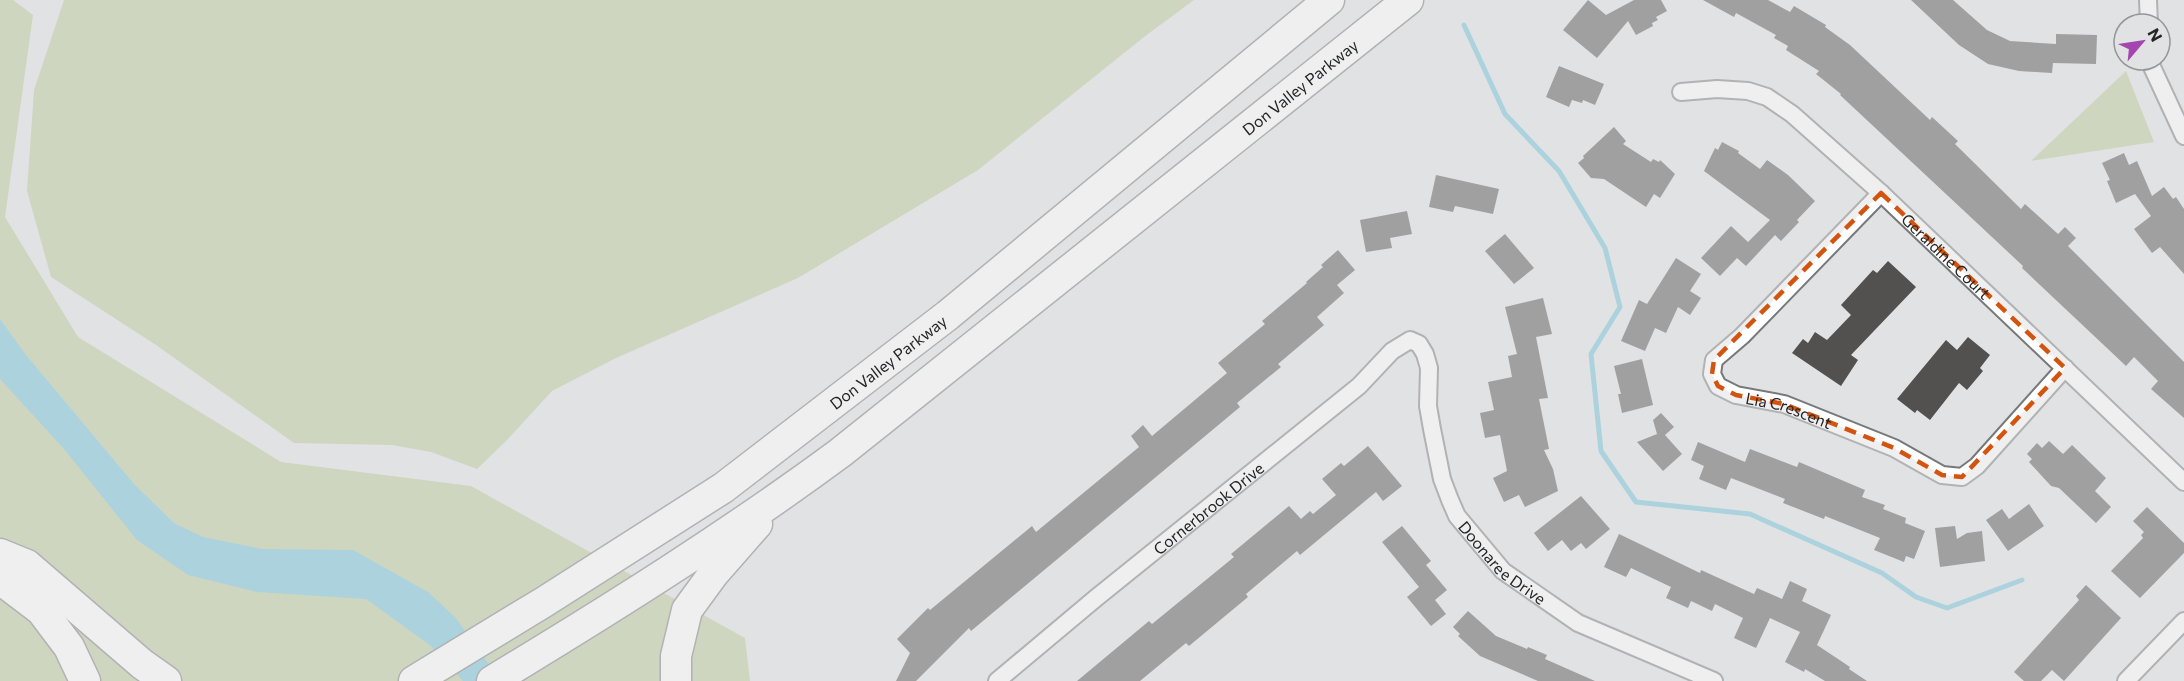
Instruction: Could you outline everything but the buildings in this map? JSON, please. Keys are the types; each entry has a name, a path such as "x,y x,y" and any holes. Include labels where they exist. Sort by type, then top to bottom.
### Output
{"highway":[{"name":"Don Valley Parkway","path":"414,681 544,603 723,488 948,315 1329,0"},
{"name":"Don Valley Parkway","path":"492,681 570,634 779,498 840,453 1408,0"},
{"path":"676,681 676,656 687,610 714,573 779,498"},
{"path":"0,554 27,565 142,664 166,681"},
{"path":"0,579 41,610 69,647 85,681"}],"street":[{"path":"2154,72 2184,136"},
{"name":"Geraldine Court","path":"1681,92 1717,89 1749,91 1767,97 1792,114 1881,193 2184,482"},
{"name":"Lia Crescent","path":"1881,193 1742,336 1714,360 1712,374 1718,386 1736,395 1784,404 1894,448 1942,475 1962,477 1977,466 2065,368"},
{"name":"Cornerbrook Drive","path":"997,681 1096,597 1359,386 1392,351 1410,339 1419,344"},
{"name":"Doonaree Drive","path":"1419,344 1425,354 1429,369 1428,406 1442,479 1457,516 1503,571 1578,623 1714,681"},
{"path":"2126,681 2184,621"}],"highlighted area":[{"path":"1881,193 2065,368 1962,477 1942,475 1894,448 1784,404 1736,395 1718,386 1712,374 1714,360"}],"green space":[{"path":"0,0 13,0 33,15 5,217 78,337 281,462 471,486 745,638 750,681 0,681"},
{"path":"64,0 1194,0 1144,37 978,170 798,278 616,358 552,391 477,469 431,452 392,445 294,443 156,345 51,277 27,191 34,90"},
{"path":"2125,72 2126,72 2154,142 2031,161"}],"water":[{"path":"0,319 26,355 134,484 174,523 203,537 262,549 353,550 428,592 455,617 501,681 463,681 431,646 366,599 257,592 188,575 137,540 64,449 0,379"}],"waterway":[{"path":"1464,25 1505,114 1559,171 1605,248 1620,307 1591,354 1601,451 1636,502 1750,514 1882,573 1916,597 1947,608 2022,580"}]}
